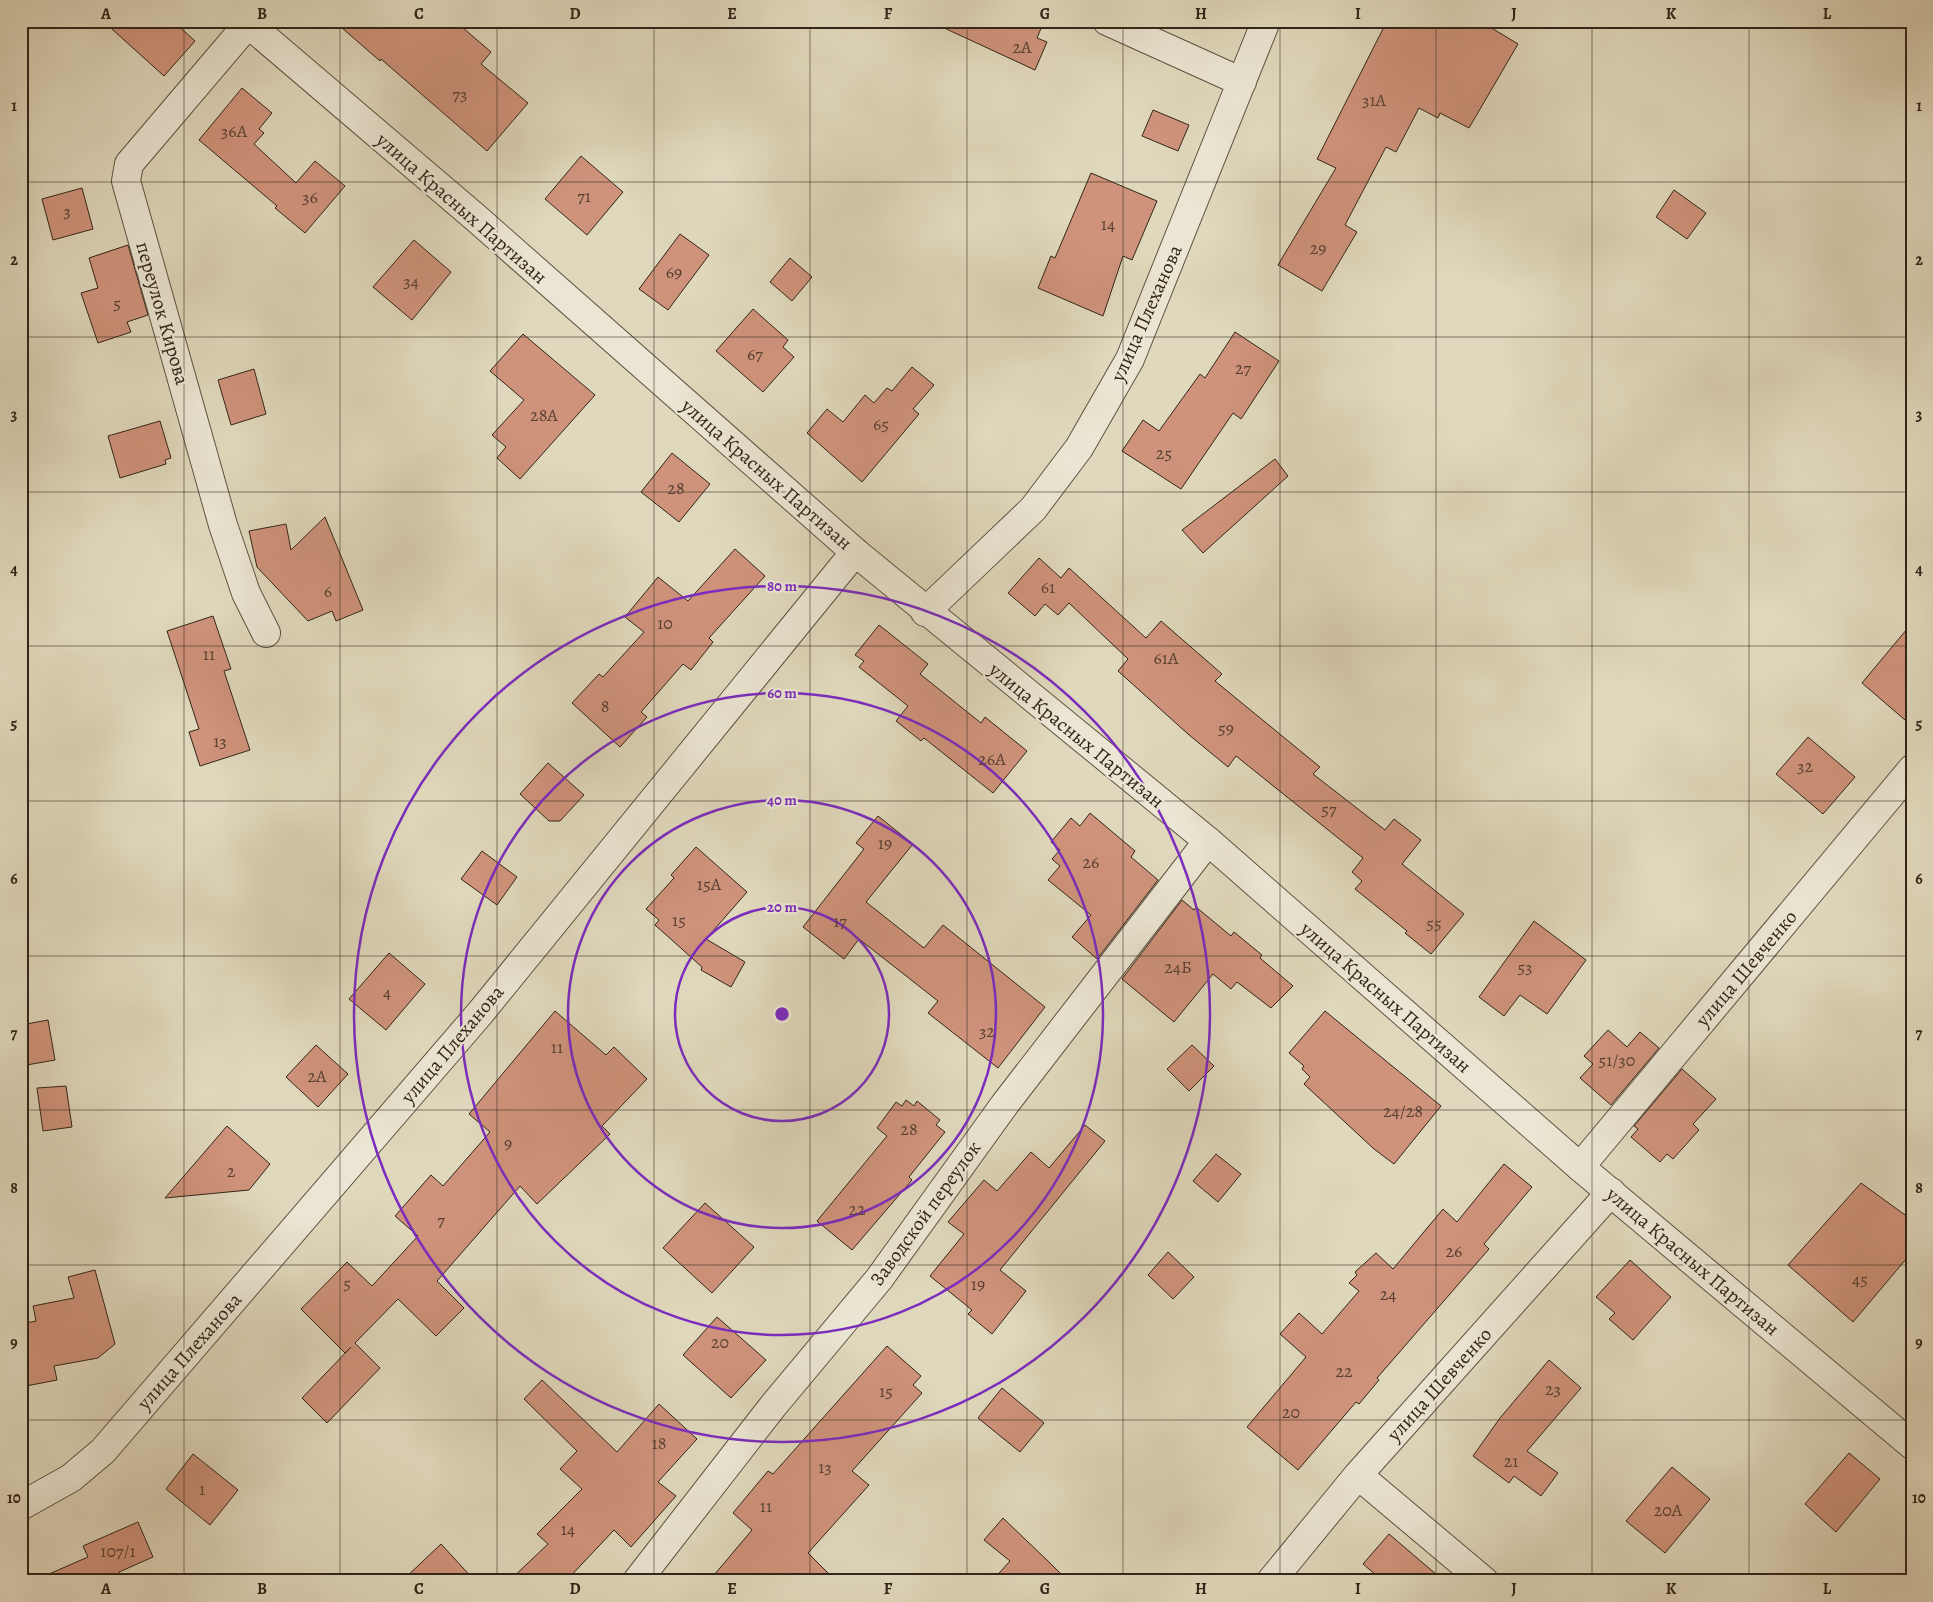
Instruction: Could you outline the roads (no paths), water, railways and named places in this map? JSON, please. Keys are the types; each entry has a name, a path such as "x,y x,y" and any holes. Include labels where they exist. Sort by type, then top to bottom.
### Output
{"street":[{"path":"1107,21 1242,82"},
{"name":"улица Плеханова","path":"925,612 1033,509 1079,448 1130,359 1266,21"},
{"name":"улица Красных Партизан","path":"246,23 483,224 925,612 1208,841 1580,1168 1912,1445"},
{"name":"переулок Кирова","path":"246,23 130,164 126,181 223,525 246,593 266,634"},
{"name":"улица Плеханова","path":"21,1506 71,1478 103,1451 481,1012 856,552"},
{"name":"улица Шевченко","path":"1580,1168 1912,769"},
{"name":"Заводской переулок","path":"637,1581 773,1406 879,1279 1005,1104 1208,841"},
{"name":"улица Шевченко","path":"1271,1581 1358,1475 1611,1192"},
{"path":"1358,1475 1484,1581"}]}
